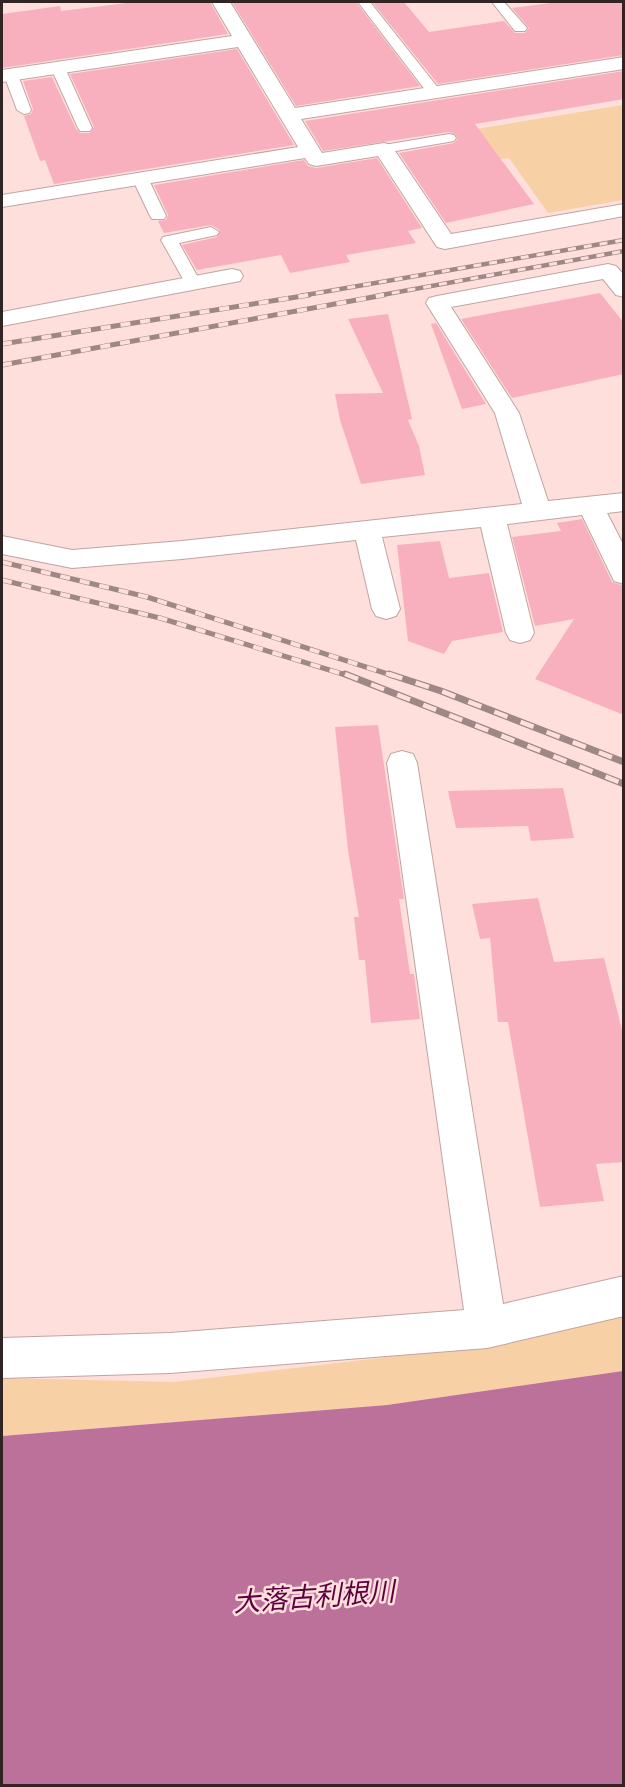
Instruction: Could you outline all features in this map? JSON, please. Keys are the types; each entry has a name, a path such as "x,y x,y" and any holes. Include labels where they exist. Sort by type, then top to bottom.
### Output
{"street":[{"path":"221,2 316,160 384,149 445,242 624,210"},
{"path":"6,75 245,40"},
{"path":"290,115 624,63"},
{"path":"2,201 311,152"},
{"path":"538,512 507,413 437,303 609,271 624,290"},
{"path":"2,319 232,276"},
{"path":"2,545 72,559 182,550 624,502"},
{"path":"591,507 624,574"},
{"path":"492,517 520,633"},
{"path":"367,530 386,609"},
{"path":"402,763 487,1328"},
{"path":"2,1358 170,1353 487,1328 624,1296"}],"lane":[{"path":"364,2 434,92"},
{"path":"498,2 520,28"},
{"path":"58,68 85,128"},
{"path":"6,75 24,110"},
{"path":"384,149 449,138"},
{"path":"140,178 158,216"},
{"path":"193,283 169,240 211,232"}],"shaded area":[{"path":"623,105 623,200 548,213 509,158 475,163 452,133"},
{"path":"623,1313 623,1371 387,1405 2,1436 2,1378 174,1382 482,1346"}],"water":[{"name":"大落古利根川","path":"623,1371 623,1785 2,1785 2,1436 387,1405"}],"building":[{"path":"135,2 210,2 228,34 2,68 2,14 60,6 61,11"},
{"path":"232,2 356,2 420,86 296,106"},
{"path":"372,2 404,2 429,32 504,21 515,33 525,33 529,28 512,8 559,2 624,2 624,55 438,84"},
{"path":"237,49 294,145 54,184 45,160 40,161 24,116 31,114 33,109 23,81 52,77 76,129 80,133 90,133 94,127 70,74"},
{"path":"624,71 624,99 475,124 534,204 446,223 399,153 454,143 458,139 456,134 449,132 323,151 305,121"},
{"path":"377,158 422,228 408,231 416,243 346,255 350,262 290,273 281,255 197,270 182,245 217,237 220,230 211,225 164,233 158,221 166,220 168,215 154,185 304,160 308,166 316,168"},
{"path":"600,293 624,323 624,374 512,398 461,319"},
{"path":"388,314 412,419 408,420 419,446 425,475 361,484 340,420 335,394 383,393 348,319"},
{"path":"436,323 486,404 462,409 431,324"},
{"path":"582,519 612,582 624,586 624,715 535,679 574,619 535,626 512,537 561,531 557,523"},
{"path":"440,541 449,578 489,573 503,632 452,641 444,654 408,641 397,545"},
{"path":"378,725 404,899 399,899 410,974 414,974 420,1019 371,1023 365,960 359,960 354,917 359,917 348,850 335,727"},
{"path":"563,788 574,838 531,841 528,826 456,828 448,791"},
{"path":"538,898 554,962 604,958 624,1038 624,1162 596,1164 604,1201 540,1207 508,1022 498,1022 490,938 480,939 472,904"}],"railway":[{"path":"300,296 624,240"},
{"path":"376,296 624,251"},
{"path":"2,344 309,295"},
{"path":"2,365 384,295"},
{"path":"2,562 147,597 394,676"},
{"path":"2,580 160,618 349,676"},
{"path":"345,674 624,784"},
{"path":"389,674 441,691 624,762"}]}
